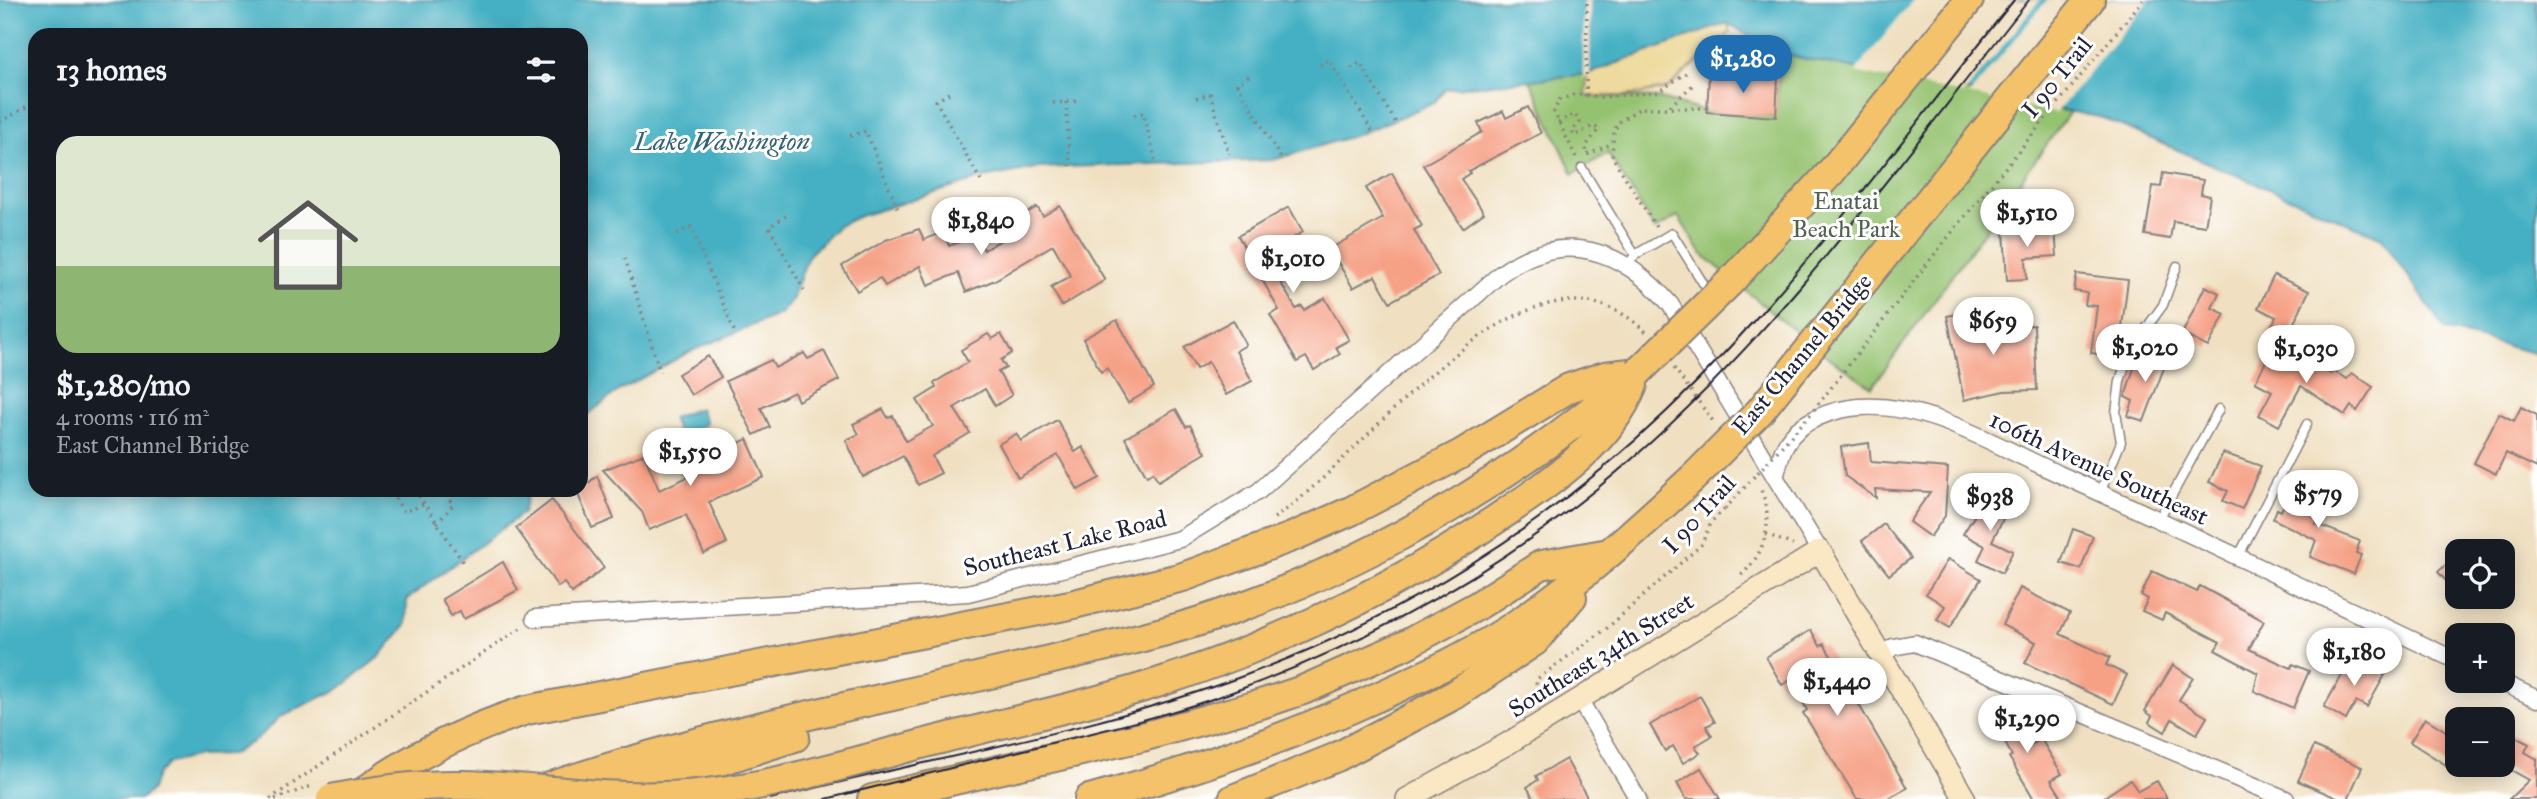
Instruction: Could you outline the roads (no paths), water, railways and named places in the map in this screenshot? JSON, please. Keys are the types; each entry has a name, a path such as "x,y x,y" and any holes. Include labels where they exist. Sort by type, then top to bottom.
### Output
{"highway":[{"path":"517,799 668,749 978,678 1177,628 1305,582 1374,550 1510,470 1621,385 1695,318 1816,189 1969,0"},
{"name":"East Channel Bridge","path":"1609,554 1695,476 1760,411 2090,0"},
{"path":"331,799 380,789 437,785 637,796 695,794 798,774 1155,684 1250,649 1348,605 1448,550 1528,498 1587,451 1621,385"},
{"path":"355,799 377,781 451,738 527,710 768,661 1070,605 1183,577 1292,537 1351,511 1461,454 1569,388 1621,385"},
{"path":"872,799 1142,737 1261,704 1303,690 1405,645 1477,606 1541,565 1609,554"},
{"path":"1088,799 1217,762 1313,727 1454,662 1522,621 1609,554"},
{"path":"1233,799 1337,757 1456,694 1535,641 1609,554"},
{"path":"607,799 978,678"}],"street":[{"name":"Southeast Lake Road","path":"535,618 968,593 1180,539 1259,491 1519,261 1551,249 1575,249 1631,260"},
{"path":"1631,260 1671,304 1776,474 1965,799"},
{"name":"106th Avenue Southeast","path":"1776,474 1786,443 1807,423 1832,412 1859,407 1888,408 1938,420 2159,519 2445,655"},
{"name":"Southeast 34th Street","path":"1407,799 1507,744 1820,551"},
{"path":"1882,655 1893,647 1915,643 2286,799"},
{"path":"2515,689 2537,699"},
{"path":"1579,699 1638,799"}],"lane":[{"path":"1582,168 1631,260 1672,233 1703,283"},
{"path":"2100,493 2121,442 2116,413 2120,381 2129,352 2163,306 2177,266"},
{"path":"2159,519 2219,409"},
{"path":"2238,557 2307,424"}],"water":[{"name":"Lake Washington","path":"0,0 2537,0 2537,354 2445,330 2382,238 2103,118 1781,54 1727,23 1587,74 1445,89 1434,103 1356,135 1273,160 1036,168 983,178 857,217 838,226 808,256 792,300 780,314 689,352 618,391 588,415 588,28 28,28 28,497 527,497 523,513 407,599 406,625 379,657 339,689 281,716 257,739 231,755 198,756 169,763 157,774 152,790 140,799 0,799"},
{"path":"700,408 706,424 679,435 672,418"}],"tram line":[{"path":"770,799 1070,729 1188,695 1304,652 1416,596 1470,564 1573,493 1667,411 1714,363 1760,314 1847,211 2014,0"},
{"path":"826,799 1121,726 1221,696 1350,643 1400,618 1497,561 1544,529 1632,459 1687,409 1740,355 1889,179 2029,0"}],"park label":[{"name":"Enatai Beach Park","path":"1846,215"}]}
